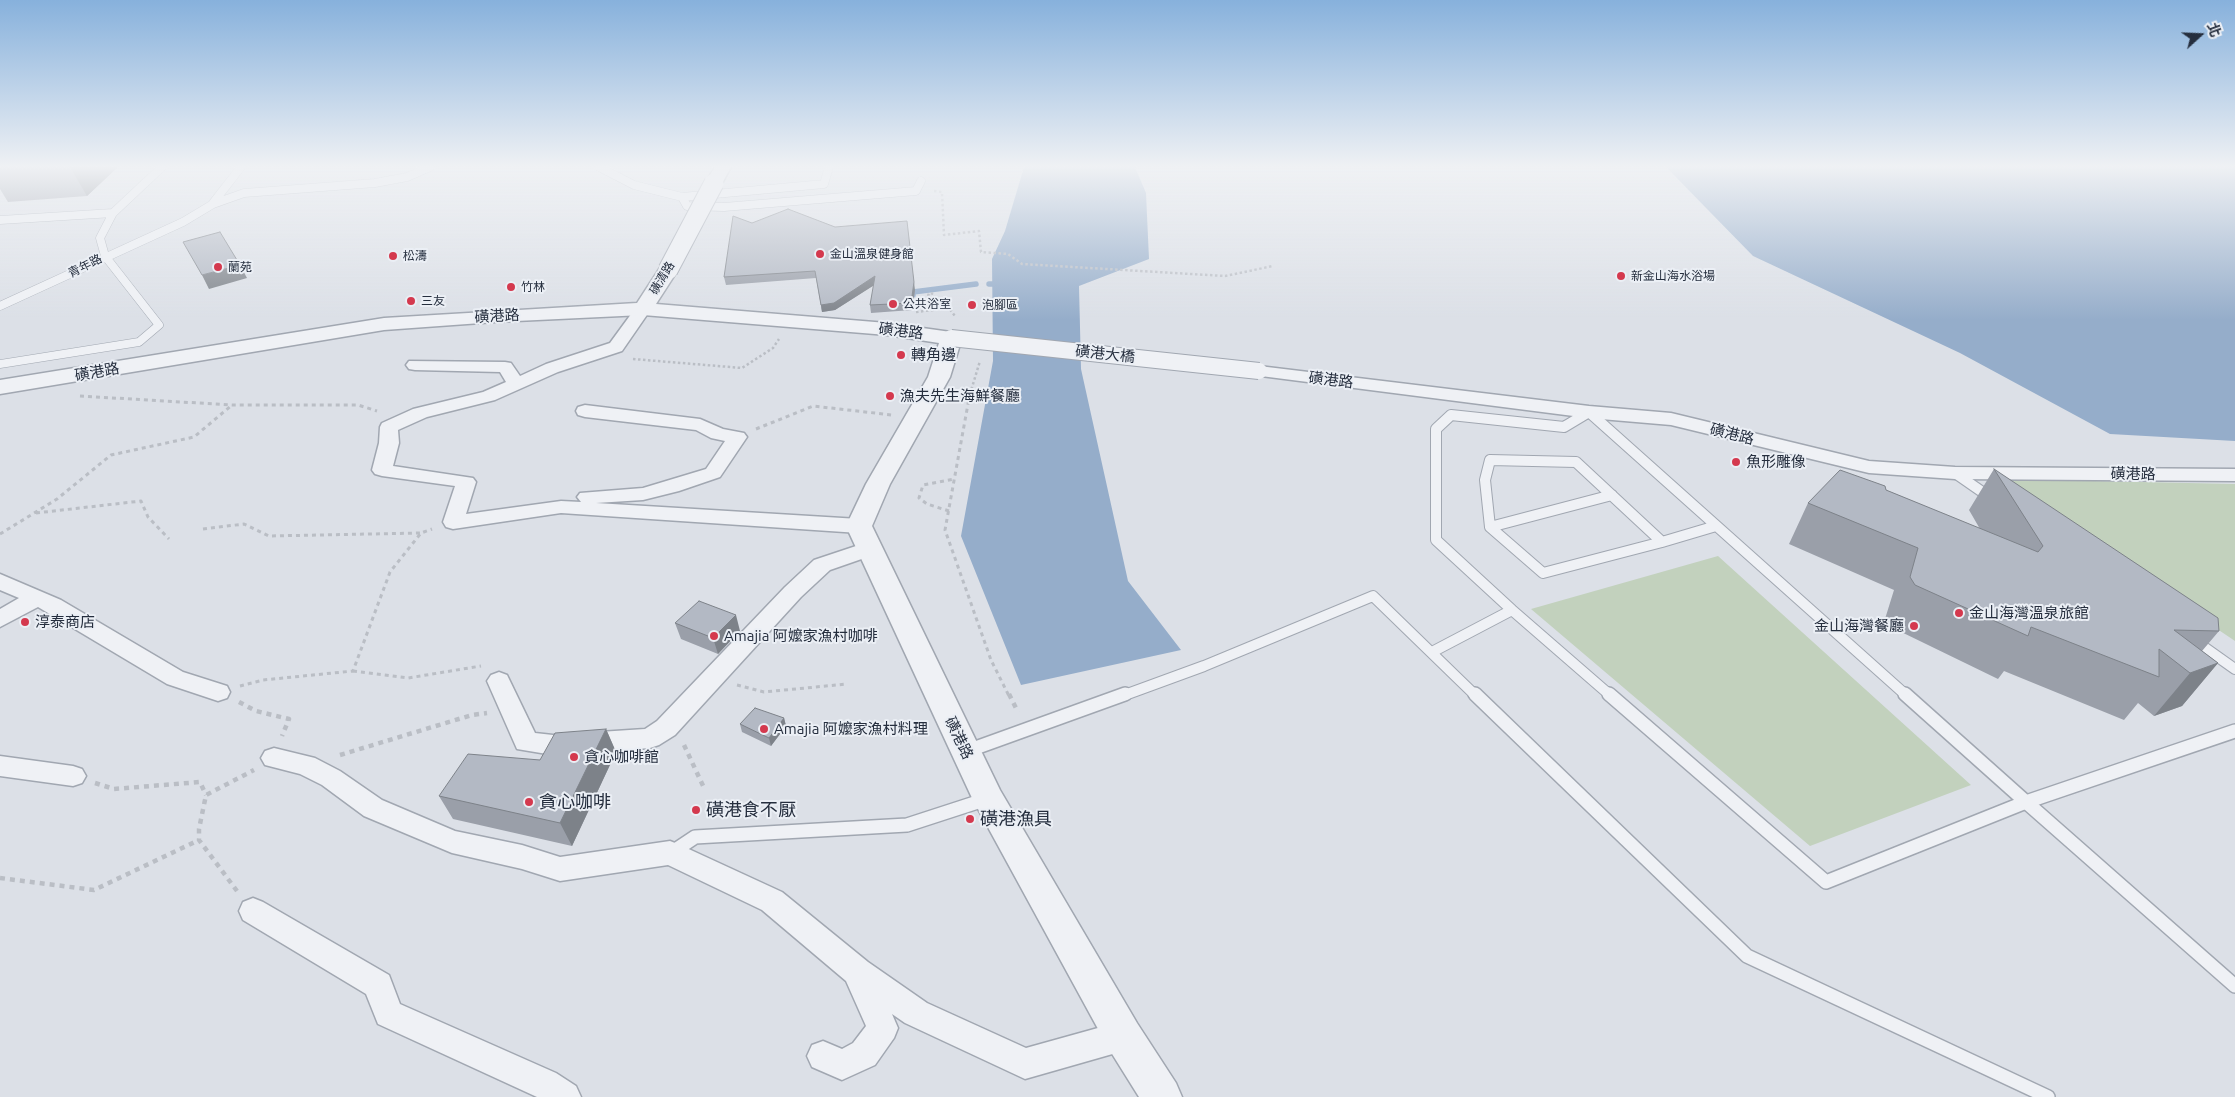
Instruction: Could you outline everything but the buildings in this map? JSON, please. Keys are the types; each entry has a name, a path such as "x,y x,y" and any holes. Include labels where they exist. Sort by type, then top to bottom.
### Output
{"street":[{"name":"磺清路","path":"644,309 668,270 696,218"},
{"name":"磺港路","path":"0,387 384,324 495,316 644,309 792,320 951,338"},
{"path":"644,309 616,347 594,356 552,368 489,396 420,413 389,427 389,443 382,470 466,482 453,522 561,507 863,537"},
{"path":"499,681 526,742 553,745 650,738 666,728 715,678 793,592 822,565 863,537 878,484 938,377 951,338"},
{"name":"磺港大橋","path":"951,338 1259,371"},
{"path":"416,365 505,367 516,383"},
{"name":"磺港路","path":"1259,371 1588,412 1671,419 1869,467 1955,473 2235,475"},
{"path":"561,507 588,496 643,494 672,487 713,473 737,437 718,434 700,425 585,411"},
{"name":"磺港路","path":"863,537 988,798 1124,1036 1162,1097"},
{"path":"0,581 53,605 175,678 218,692"},
{"path":"0,619 37,598"},
{"path":"274,758 306,765 331,778 373,808 413,827 452,842 522,857 560,869 670,853 772,902 857,972 916,1013 1025,1064 1124,1036"},
{"path":"0,766 73,776"},
{"path":"252,911 378,985 389,1014 545,1084 565,1097"},
{"path":"823,1056 842,1065 864,1054 883,1028 857,972"}],"lane":[{"path":"0,220 29,218"},
{"path":"0,364 139,342 159,325 105,256 100,238 110,218"},
{"name":"青年路","path":"0,306 190,218"},
{"path":"2235,731 2026,802 1826,882 1512,610 1436,540 1436,429 1451,415 1564,426 1588,412 2026,802 2235,986"},
{"path":"1662,542 1576,462 1490,460 1486,480 1490,527 1543,573 1662,542 1716,526"},
{"path":"1955,473 2003,507"},
{"path":"1490,527 1612,495"},
{"path":"966,752 1204,666 1373,596 1747,956 2048,1097"},
{"path":"1432,652 1512,610"},
{"path":"2187,635 2235,668"},
{"path":"670,853 695,837 907,825 988,798"}],"path":[{"path":"943,218 944,235 979,231 981,252 1008,254 1022,264 1225,276 1272,266"},
{"path":"928,296 929,293 934,294"},
{"path":"594,356 742,368 773,348 792,320"},
{"path":"982,356 967,402 946,530 991,660 1027,730"},
{"path":"64,378 68,396 232,405 358,405 376,409 389,427"},
{"path":"0,534 57,499 111,455 194,437 232,405"},
{"path":"737,437 813,406 915,417"},
{"path":"949,511 927,504 919,498 924,485 954,479"},
{"path":"36,513 141,501 148,517 169,539"},
{"path":"203,529 244,524 269,536 420,533 453,522"},
{"path":"353,671 390,572 420,533"},
{"path":"218,692 263,680 353,671 408,678 478,666 493,667 499,681"},
{"path":"715,678 764,692 847,684"},
{"path":"206,795 226,787 274,758 289,718 256,711 218,692"},
{"path":"306,765 472,715 510,709"},
{"path":"666,728 681,738 705,790"},
{"path":"73,776 114,788 200,782 206,795 199,840 252,911"},
{"path":"0,878 94,890 199,840"}],"green space":[{"path":"2001,479 2235,484 2235,641 2183,606"},
{"path":"1718,556 1971,785 1810,846 1531,609"}],"water":[{"path":"1009,218 1147,218 1149,259 1079,286 1081,369 1128,581 1181,650 1021,685 961,536 993,361 992,259"},
{"path":"1716,218 2235,218 2235,441 2110,434 1960,353 1753,256"}],"waterway":[{"path":"913,295 913,292 976,284"}],"place":[{"name":"金山溫泉健身館","path":"820,254"},
{"name":"松濤","path":"393,256"},
{"name":"蘭苑","path":"218,267"},
{"name":"新金山海水浴場","path":"1621,276"},
{"name":"竹林","path":"511,287"},
{"name":"三友","path":"411,301"},
{"name":"公共浴室","path":"893,304"},
{"name":"泡腳區","path":"972,305"},
{"name":"轉角邊","path":"901,355"},
{"name":"漁夫先生海鮮餐廳","path":"890,396"},
{"name":"魚形雕像","path":"1736,462"},
{"name":"金山海灣溫泉旅館","path":"1959,613"},
{"name":"淳泰商店","path":"25,622"},
{"name":"金山海灣餐廳","path":"1914,626"},
{"name":"Amajia 阿嬤家漁村咖啡","path":"714,636"},
{"name":"Amajia 阿嬤家漁村料理","path":"764,729"},
{"name":"貪心咖啡館","path":"574,757"},
{"name":"貪心咖啡","path":"529,802"},
{"name":"磺港食不厭","path":"696,810"},
{"name":"磺港漁具","path":"970,819"}]}
